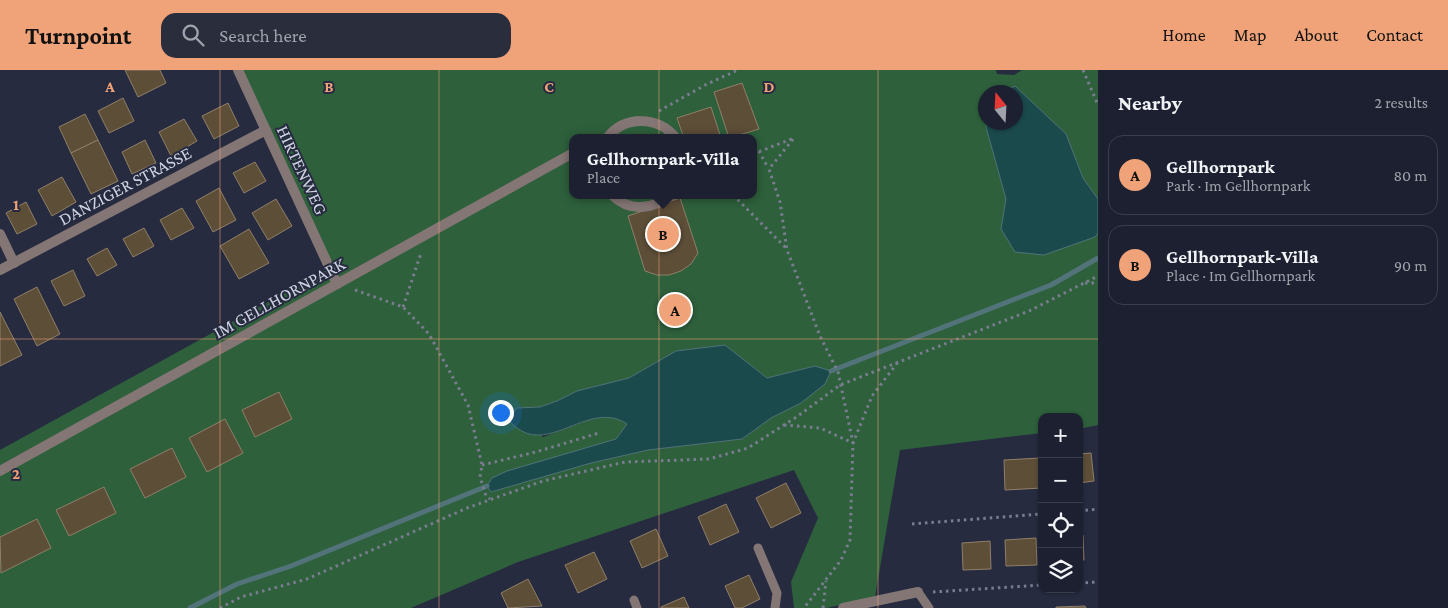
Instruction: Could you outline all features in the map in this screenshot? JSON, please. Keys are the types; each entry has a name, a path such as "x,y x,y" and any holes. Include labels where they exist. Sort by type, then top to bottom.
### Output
{"street":[{"name":"HIRTENWEG","path":"238,70 337,284"},
{"path":"612,134 620,127 632,122 652,122 673,134"},
{"name":"DANZIGER STRASSE","path":"0,270 266,130"},
{"name":"IM GELLHORNPARK","path":"0,471 569,155"},
{"path":"615,199 631,207 646,208 661,204 667,199"},
{"path":"0,234 14,263"},
{"path":"843,608 918,592"}],"lane":[{"path":"758,548 777,593 775,608"},
{"path":"918,592 929,608"}],"path":[{"path":"652,122 661,109 738,70"},
{"path":"1083,70 1098,106"},
{"path":"769,169 794,138 759,151 769,169 780,202 787,250 838,372 853,443 850,540 841,560 804,608"},
{"path":"736,199 787,250"},
{"path":"403,307 427,234"},
{"path":"220,608 241,597 307,579 416,529 542,481 625,462 709,459 748,448 840,385 1029,311 1098,276"},
{"path":"1084,283 1098,283"},
{"path":"337,284 403,307 429,334 468,405 482,465 480,477 486,496 491,499"},
{"path":"853,443 872,396 899,362"},
{"path":"783,425 820,428 853,443"},
{"path":"482,465 536,452 599,433"},
{"path":"1083,511 1098,509"},
{"path":"912,524 1038,514"},
{"path":"823,608 826,580"},
{"path":"1083,583 1098,582"},
{"path":"918,592 1038,585"}],"green space":[{"path":"239,70 996,70 997,74 1014,75 1022,70 1098,70 1098,199 1083,178 1066,134 1023,94 1023,85 978,85 978,130 987,130 1006,199 1001,229 1095,237 1098,233 1098,425 1083,428 1083,413 1038,413 1038,433 900,450 875,597 827,608 794,608 791,582 818,518 794,470 518,562 411,608 0,608 0,450 330,268","holes":["725,346 767,378 815,366 801,403 771,418 742,439 648,450 591,463 491,492 591,447 616,439 627,424 616,417 594,418 543,437 517,408 540,407 577,391 629,378 676,351"]}],"shaded area":[{"path":"1023,94 1066,134 1083,178 1098,199 1098,233 1095,237 1044,255 1015,252 1001,229 1006,199 987,130 1023,130"},
{"path":"725,345 767,378 815,366 831,371 825,384 801,403 771,418 742,439 648,450 591,463 491,492 487,486 492,478 507,471 616,439 627,424 612,418 597,418 551,433 536,435 522,431 508,419 517,408 540,407 577,391 629,378 676,351"}],"building":[{"path":"125,70 160,70 166,83 138,97"},
{"path":"742,83 759,129 742,134 728,134 714,92"},
{"path":"123,98 134,121 109,133 98,111"},
{"path":"228,103 239,126 214,139 202,116"},
{"path":"711,107 720,134 683,134 677,118"},
{"path":"85,114 98,140 71,153 59,127"},
{"path":"184,119 197,141 171,156 159,132"},
{"path":"98,140 118,181 91,194 71,153"},
{"path":"145,140 156,163 132,174 122,152"},
{"path":"255,162 266,181 244,193 233,173"},
{"path":"62,177 76,202 52,216 38,190"},
{"path":"219,188 236,220 213,232 196,201"},
{"path":"276,199 292,226 268,240 252,213"},
{"path":"680,199 698,253 691,264 681,271 669,275 657,275 645,271 628,216"},
{"path":"26,202 37,224 17,234 6,213"},
{"path":"182,208 194,228 171,240 160,220"},
{"path":"144,228 154,246 133,257 123,239"},
{"path":"249,229 269,263 239,279 220,246"},
{"path":"107,248 117,265 97,276 87,259"},
{"path":"73,270 85,296 64,306 51,281"},
{"path":"37,287 60,334 37,346 14,299"},
{"path":"0,312 22,355 0,366"},
{"path":"279,392 292,419 255,437 242,410"},
{"path":"225,419 243,453 207,472 189,438"},
{"path":"172,448 186,477 145,498 130,469"},
{"path":"1091,453 1094,481 1083,482 1083,454"},
{"path":"1038,458 1038,488 1005,490 1004,460"},
{"path":"786,483 801,513 771,528 756,498"},
{"path":"104,487 116,513 69,536 56,510"},
{"path":"726,504 739,532 710,545 698,517"},
{"path":"37,519 51,548 1,573 0,537"},
{"path":"656,529 668,556 642,568 630,541"},
{"path":"1036,538 1037,565 1006,566 1005,540"},
{"path":"990,541 991,569 963,570 962,543"},
{"path":"594,552 607,579 578,593 565,565"},
{"path":"749,575 760,599 742,608 735,608 725,586"},
{"path":"528,579 542,606 508,608 501,593"},
{"path":"684,597 689,608 661,608 661,607"},
{"path":"1085,606 1086,608 1056,608 1056,607"}],"waterway":[{"path":"831,371 1051,285 1098,258"},
{"path":"190,608 237,584 291,566 487,486"}],"place":[{"name":"Gellhornpark-Villa","path":"663,234"},
{"name":"Gellhornpark","path":"675,310"}]}
